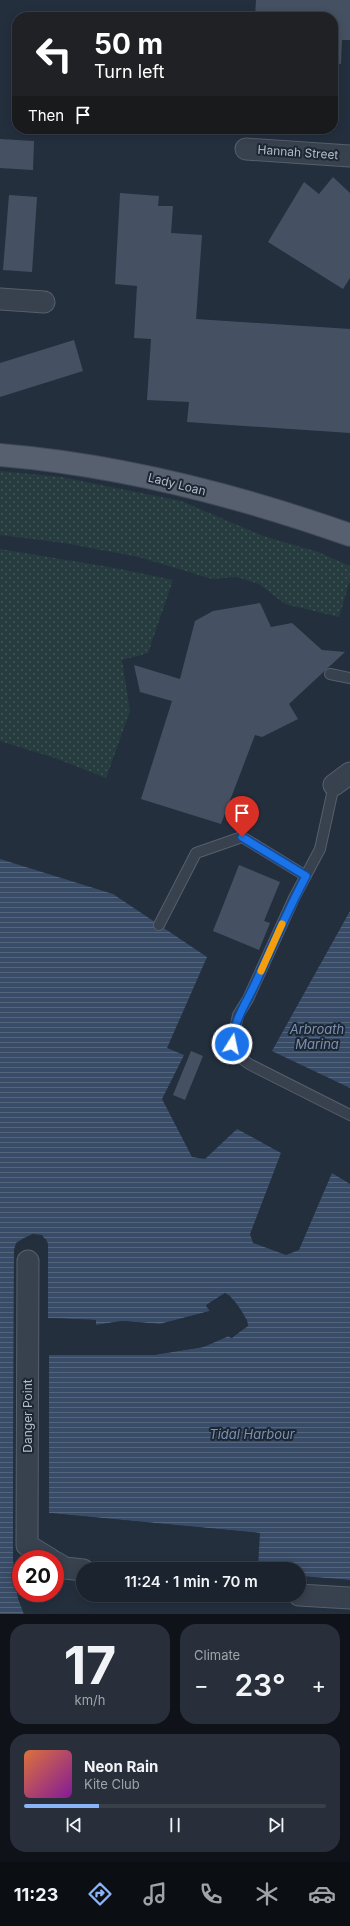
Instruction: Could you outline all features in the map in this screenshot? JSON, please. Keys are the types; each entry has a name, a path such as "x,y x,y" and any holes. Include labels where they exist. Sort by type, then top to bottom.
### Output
{"main road":[{"name":"Lady Loan","path":"0,455 47,459 79,464 174,483 284,512 350,535"}],"street":[{"name":"Hannah Street","path":"246,149 350,156"},
{"path":"0,299 44,302"},
{"name":"Danger Point","path":"28,1261 27,1545 35,1550"},
{"path":"64,1567 76,1569"},
{"path":"306,1595 350,1598"}],"lane":[{"path":"330,674 350,678"},
{"path":"342,779 320,849 294,898 248,999 238,1015 232,1044 237,1055 249,1064 350,1115"},
{"path":"159,925 196,853 242,837 306,876"}],"green space":[{"path":"0,471 61,477 181,501 263,536 318,552 350,566 350,580 339,617 285,604 259,584 237,577 212,579 139,557 64,543 0,535"},
{"path":"0,549 115,568 173,580 148,653 122,660 130,711 106,778 55,758 0,741"}],"water":[{"name":"Tidal Harbour","path":"0,859 113,894 207,957 167,1048 184,1055 162,1099 192,1157 205,1159 237,1129 281,1153 250,1234 253,1243 286,1255 299,1250 332,1173 350,1184 350,1580 306,1577 306,1562 258,1562 259,1533 49,1513 49,1355 153,1355 203,1347 229,1336 232,1338 248,1325 245,1316 239,1307 225,1293 206,1306 210,1311 160,1324 122,1321 96,1325 95,1320 48,1318 48,1244 46,1239 33,1234 17,1243 14,1250 12,1602 20,1602 24,1614 0,1614"},
{"name":"Arbroath Marina","path":"350,911 350,1088 272,1051"}],"pier":[{"path":"33,1234 42,1235 48,1244 48,1318 96,1320 96,1325 122,1321 160,1324 210,1311 206,1305 225,1293 230,1296 247,1320 248,1326 231,1338 228,1336 203,1347 153,1355 49,1355 49,1513 260,1533 258,1562 256,1562 257,1535 47,1515 48,1353 153,1353 202,1346 228,1334 231,1336 246,1325 238,1310 225,1295 209,1306 212,1311 211,1313 160,1326 122,1323 96,1327 94,1322 47,1320 46,1245 41,1237 34,1236 18,1245 16,1250 15,1550 13,1550 14,1250 16,1243"},
{"path":"306,1577 350,1580 350,1582 306,1579"},
{"path":"20,1602 22,1602 26,1614 24,1614"}],"building":[{"path":"256,0 350,0 350,40 342,40 341,64 338,64 338,12 255,12"},
{"path":"0,139 34,141 33,170 0,168"},
{"path":"333,177 350,193 350,278 343,289 268,242 304,182 319,194"},
{"path":"120,193 159,196 158,206 173,206 171,233 202,235 196,319 350,329 350,433 187,422 189,402 147,400 151,339 134,338 137,286 115,284"},
{"path":"9,195 37,197 32,272 3,270"},
{"path":"74,340 83,371 0,397 0,363"},
{"path":"260,603 271,627 292,623 322,650 345,652 289,704 298,719 262,737 255,735 221,824 141,799 172,701 140,692 134,665 180,679 195,621 213,611"},
{"path":"239,865 280,882 264,921 270,923 259,950 213,931"},
{"path":"191,1051 203,1056 185,1100 173,1095"}],"slow traffic":[{"path":"261,971 282,924"}],"route":[{"path":"232,1044 233,1033 238,1015 248,999 294,898 306,876 242,837"}]}
